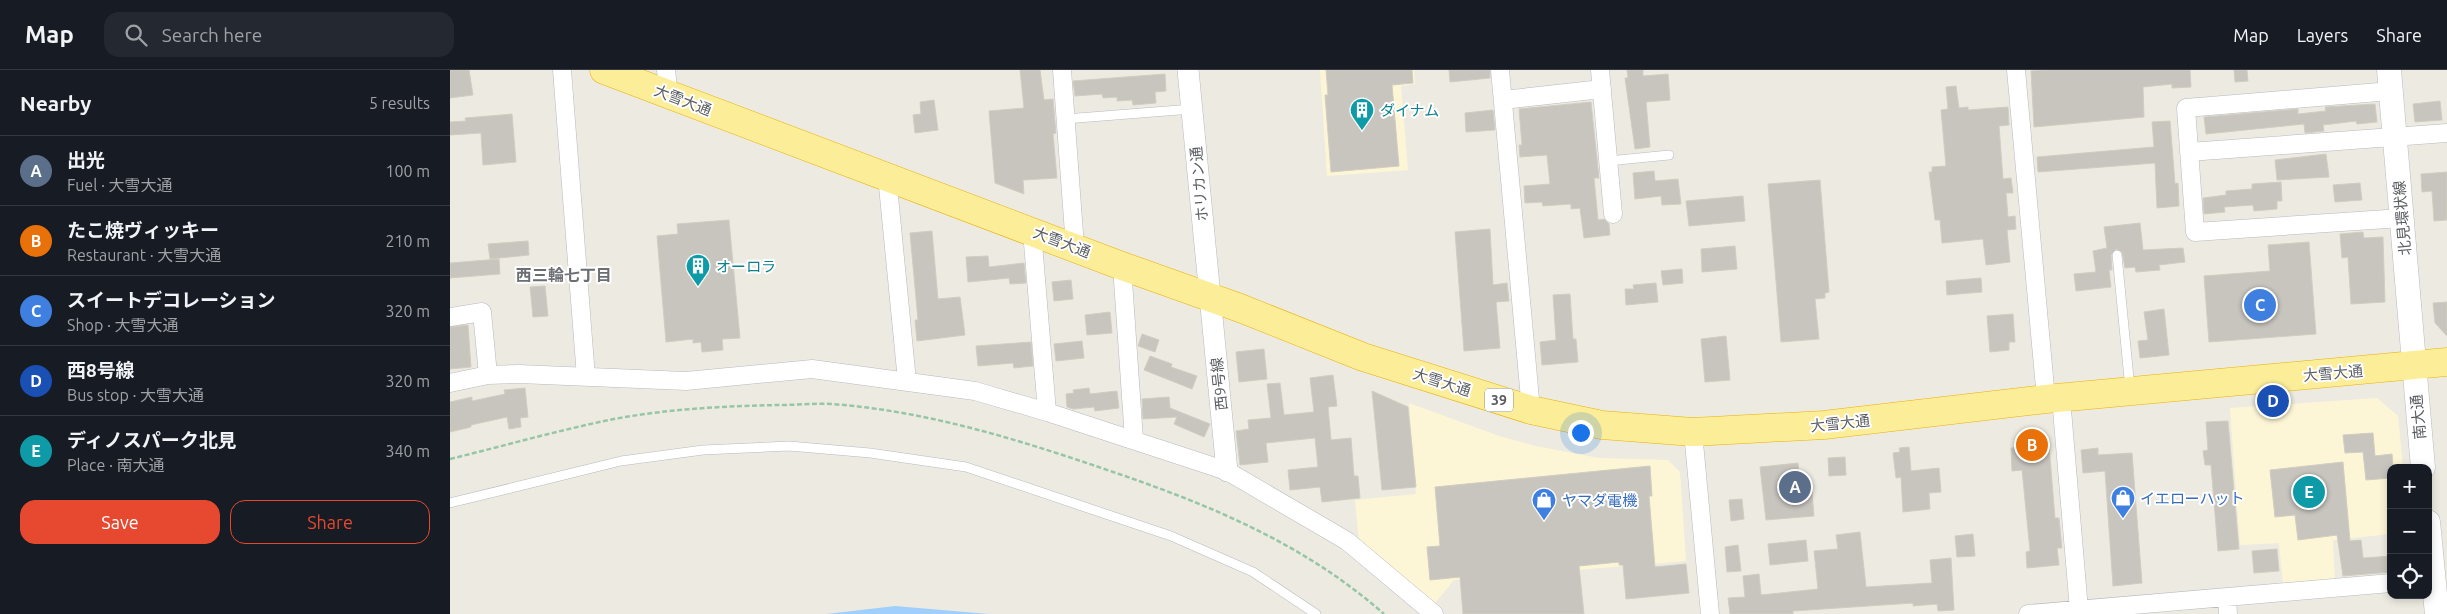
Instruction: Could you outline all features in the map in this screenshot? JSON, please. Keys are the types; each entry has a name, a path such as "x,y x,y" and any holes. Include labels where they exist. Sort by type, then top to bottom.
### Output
{"highway":[{"name":"大雪大通","path":"604,70 668,83 887,176 1122,266 1210,297 1363,357 1531,410 1602,425 1693,432 1824,425 2130,391 2447,362"}],"main road":[{"name":"北見環状線","path":"2390,81 2413,365"},
{"name":"南大通","path":"2413,365 2423,464"},
{"path":"2432,533 2439,552 2432,576"},
{"path":"2432,587 2436,614"}],"street":[{"path":"562,70 586,378"},
{"path":"1062,70 1075,247"},
{"name":"ホリカン通","path":"1188,70 1210,297"},
{"path":"1500,70 1531,410"},
{"path":"1600,70 1613,214"},
{"path":"2016,70 2078,610"},
{"path":"2390,81 2186,108 2195,232 2402,218"},
{"path":"1503,100 1602,89"},
{"path":"2189,152 2447,133"},
{"path":"887,176 907,381"},
{"path":"1032,231 1047,412"},
{"path":"1122,266 1134,440"},
{"name":"西9号線","path":"1210,297 1228,471"},
{"path":"450,316 482,312 488,375"},
{"path":"450,383 488,375 686,381 812,369 975,391 1047,412 1228,471 1346,541 1434,614"},
{"path":"1693,432 1710,614"},
{"path":"2028,614 2078,610 2227,606 2387,584"}],"lane":[{"path":"1065,119 1192,109"},
{"path":"1608,161 1669,155"},
{"path":"2117,255 2130,391"},
{"path":"450,503 621,461 703,450 789,446 870,453 966,467 1171,536 1252,572 1316,614"}],"shaded area":[{"name":"ダイナム","path":"1320,70 1414,70 1415,84 1401,86 1408,170 1327,176"},
{"path":"2377,398 2398,416 2403,464 2387,464 2387,534 2333,540 2335,580 2283,585 2279,543 2240,545 2230,408"},
{"path":"1409,403 1499,436 1536,446 1599,458 1668,460 1680,472 1686,561 1454,580 1435,603 1359,541 1355,500 1416,494"}],"water":[{"path":"895,606 989,614 826,614"}],"building":[{"path":"450,70 469,70 473,95 450,98"},
{"path":"1020,70 1040,70 1044,100 1053,99 1056,133 1053,134 1057,178 1023,180 1024,194 995,183 989,111 1024,108"},
{"name":"ダイナム","path":"1326,70 1412,70 1413,83 1392,85 1399,166 1331,172 1325,95 1328,95"},
{"path":"1449,70 1490,70 1490,78 1450,82"},
{"path":"1627,70 1643,70 1643,76 1668,74 1670,100 1646,102 1650,147 1635,149 1625,78 1628,78"},
{"path":"2190,70 2191,87 2172,88 2172,84 2143,87 2144,117 2034,127 2031,71"},
{"path":"2234,70 2247,70 2248,81 2235,82"},
{"path":"1165,74 1166,91 1155,92 1156,103 1133,105 1132,100 1117,101 1117,97 1103,98 1102,94 1075,96 1073,81"},
{"path":"1956,86 1959,108 1968,107 1968,110 2008,107 2009,125 1999,126 2003,179 2011,178 2013,193 2006,193 2008,217 2015,216 2016,229 2007,230 2010,262 1986,265 1983,239 1942,243 1940,220 1935,220 1929,172 1932,172 1932,167 1946,166 1941,110 1948,109 1946,87"},
{"path":"934,100 938,130 915,133 913,115 921,114 920,102"},
{"path":"2440,101 2442,120 2415,122 2413,104"},
{"path":"1591,102 1599,178 1594,178 1598,220 1604,219 1609,224 1610,235 1584,238 1580,208 1571,209 1571,204 1543,206 1542,202 1525,203 1524,186 1550,184 1547,155 1520,157 1519,145 1522,145 1519,109"},
{"path":"2375,104 2377,122 2357,124 2356,121 2323,125 2324,131 2305,133 2304,124 2206,134 2204,117 2298,109 2298,114 2326,111 2325,107"},
{"path":"1493,110 1495,130 1466,132 1465,113"},
{"path":"512,114 516,162 483,165 481,133 450,135 450,122 466,121 465,118"},
{"path":"2170,121 2175,184 2178,183 2179,206 2157,208 2155,163 2038,172 2037,157 2154,147 2152,122"},
{"path":"2326,154 2329,177 2277,180 2275,160"},
{"path":"1654,171 1655,181 1678,179 1681,204 1662,205 1661,196 1635,199 1633,173"},
{"path":"2447,172 2447,220 2434,221 2432,191 2422,192 2421,174"},
{"path":"1820,180 1829,292 1825,293 1825,298 1815,299 1819,339 1781,342 1768,184"},
{"path":"2281,182 2282,201 2277,201 2277,209 2254,211 2253,205 2224,207 2225,212 2204,214 2203,198 2226,195 2226,191 2252,189 2252,184"},
{"path":"2360,183 2362,200 2335,202 2333,185"},
{"path":"1743,196 1745,221 1689,226 1686,201"},
{"name":"オーロラ","path":"729,220 740,338 722,339 723,350 702,352 701,342 693,343 693,339 666,342 657,236 678,234 677,224"},
{"path":"2140,223 2143,250 2183,248 2185,262 2159,265 2160,270 2136,272 2135,267 2125,268 2122,252 2116,249 2111,255 2112,270 2109,270 2111,287 2076,291 2074,274 2096,272 2093,251 2107,248 2104,227"},
{"path":"1490,229 1493,285 1507,283 1509,301 1496,302 1500,348 1464,351 1455,232"},
{"path":"932,231 938,299 960,297 965,335 917,341 915,320 918,320 910,233"},
{"path":"2363,232 2364,238 2383,237 2385,302 2351,304 2348,257 2342,258 2340,234"},
{"path":"528,241 529,255 490,259 488,244"},
{"path":"2309,242 2316,334 2209,342 2204,276 2270,271 2268,245"},
{"path":"1735,246 1737,269 1702,272 1701,249"},
{"path":"988,256 989,267 1024,263 1026,283 1010,284 1009,278 968,282 966,257"},
{"path":"499,259 500,274 450,278 450,263"},
{"path":"1682,269 1683,283 1663,285 1661,271"},
{"path":"1981,278 1982,292 1947,295 1946,281"},
{"path":"1071,280 1073,299 1054,301 1052,282"},
{"path":"1656,283 1658,302 1626,305 1625,289 1634,289 1633,285"},
{"path":"545,286 548,316 533,317 530,287"},
{"path":"1570,294 1573,339 1576,339 1578,362 1542,365 1540,342 1556,340 1553,295"},
{"path":"2447,302 2447,336 2435,323 2433,303"},
{"path":"2164,309 2169,355 2140,358 2138,341 2148,340 2144,312"},
{"path":"1110,312 1112,333 1087,335 1085,315"},
{"path":"2013,314 2015,342 2009,342 2009,350 1990,352 1987,316"},
{"path":"468,325 471,367 450,369 450,327"},
{"path":"1142,334 1159,340 1155,352 1138,346"},
{"path":"1726,336 1730,380 1705,382 1701,339"},
{"path":"1082,341 1084,358 1056,361 1054,344"},
{"path":"1031,342 1033,366 1014,368 1013,363 978,366 976,346"},
{"path":"1264,349 1267,379 1239,382 1236,352"},
{"path":"1150,356 1172,364 1171,367 1197,376 1192,389 1144,370"},
{"path":"1333,375 1337,406 1328,407 1331,440 1351,438 1354,476 1358,476 1360,498 1322,502 1320,487 1290,490 1288,470 1318,467 1315,438 1266,443 1268,462 1240,465 1236,431 1249,429 1248,420 1271,418 1267,384 1280,383 1284,415 1314,412 1310,378"},
{"path":"525,388 528,417 520,418 521,427 509,429 507,417 450,432 450,402 472,397 472,401 505,394 504,390"},
{"path":"1089,388 1090,394 1117,391 1119,408 1095,411 1094,407 1073,409 1067,407 1066,394 1074,393 1073,390"},
{"path":"1372,391 1408,407 1416,487 1382,490"},
{"path":"1169,397 1170,408 1210,424 1204,437 1174,424 1177,417 1143,419 1142,399"},
{"path":"2228,421 2239,549 2218,551 2211,465 2205,465 2203,451 2208,450 2206,422"},
{"path":"2373,433 2375,456 2392,454 2393,464 2387,464 2387,478 2366,480 2363,452 2345,453 2343,435"},
{"path":"2049,445 2055,518 2059,518 2062,548 2057,548 2059,565 2027,568 2026,552 2030,551 2022,470 2012,471 2011,448"},
{"path":"1909,447 1911,471 1939,468 1941,492 1929,493 1930,509 1903,512 1901,477 1896,478 1893,453 1900,452 1899,448"},
{"name":"イエローハット","path":"2098,448 2098,455 2132,453 2142,583 2113,586 2105,471 2083,473 2081,450"},
{"path":"1845,457 1846,475 1829,476 1828,458"},
{"path":"2343,462 2350,541 2361,540 2363,558 2387,556 2387,572 2343,576 2337,535 2298,540 2295,515 2275,517 2270,470"},
{"path":"1798,463 1801,492 1812,491 1814,516 1766,520 1760,467"},
{"name":"ヤマダ電機","path":"1650,466 1652,496 1649,496 1655,567 1686,564 1689,593 1626,599 1623,565 1619,565 1619,562 1579,566 1584,614 1463,614 1460,577 1430,580 1427,547 1440,546 1435,487"},
{"path":"1742,499 1744,519 1731,521 1729,500"},
{"path":"1860,532 1866,587 1932,583 1930,560 1951,558 1954,610 1938,611 1937,604 1913,606 1913,603 1793,611 1793,614 1730,614 1728,598 1745,597 1743,576 1759,574 1761,595 1818,589 1814,551 1838,549 1836,535"},
{"path":"1973,534 1975,556 1957,557 1955,536"},
{"path":"1806,540 1808,561 1770,565 1768,544"},
{"path":"1738,545 1741,571 1727,572 1725,547"},
{"path":"2277,549 2279,571 2254,573 2252,551"}],"place":[{"name":"ダイナム","path":"1362,131"},
{"name":"オーロラ","path":"698,287"},
{"name":"スイートデコレーション","path":"2260,305"},
{"name":"西8号線","path":"2273,401"},
{"name":"たこ焼ヴィッキー","path":"2032,445"},
{"name":"出光","path":"1795,487"},
{"name":"ディノスパーク北見","path":"2309,492"},
{"name":"イエローハット","path":"2123,519"},
{"name":"ヤマダ電機","path":"1544,521"}],"district":[{"name":"西三輪七丁目","path":"564,275"}]}
